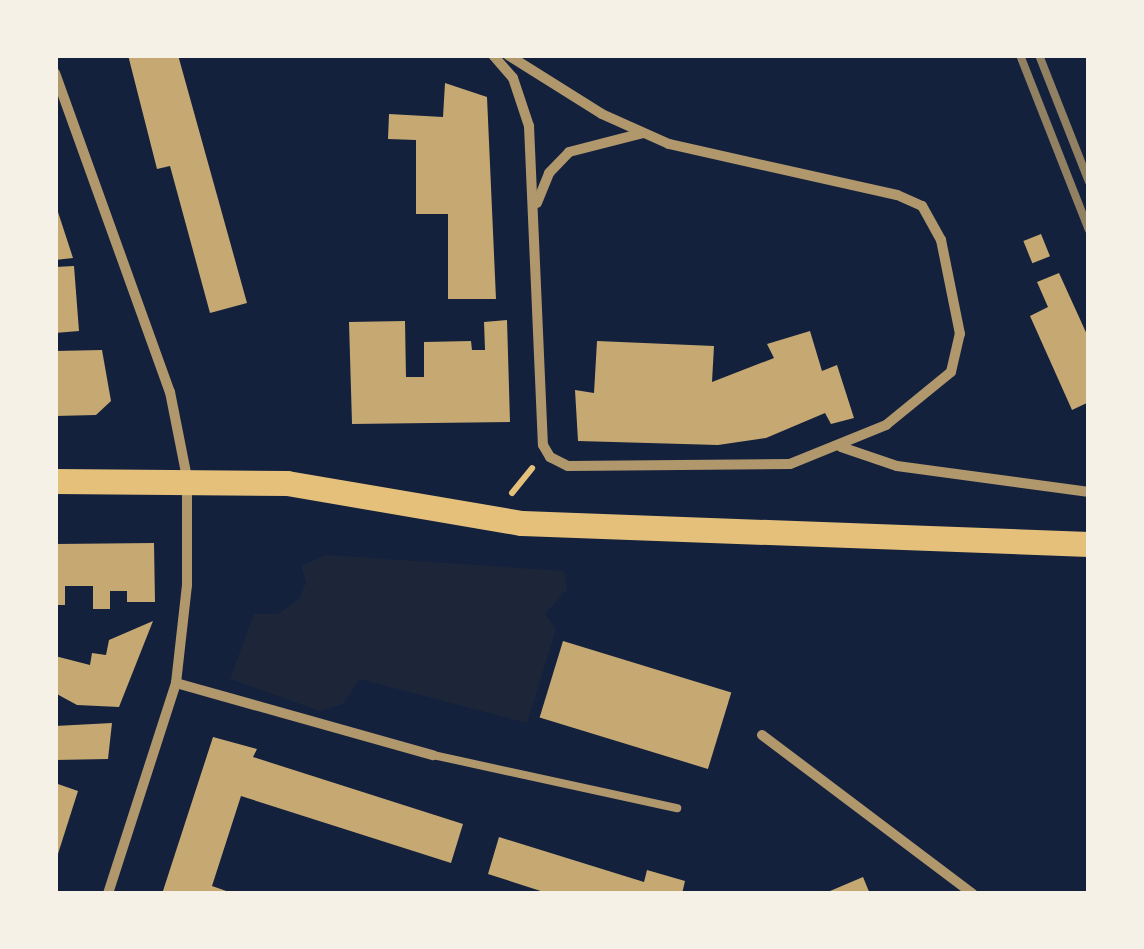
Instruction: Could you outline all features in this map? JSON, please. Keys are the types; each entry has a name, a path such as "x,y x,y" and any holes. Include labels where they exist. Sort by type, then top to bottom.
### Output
{"main road":[{"path":"55,481 187,478 287,483 491,518 668,532 1089,544"}],"street":[{"path":"493,55 523,100 535,208 545,448 568,466 754,467 840,447 917,404 951,372 960,334 941,240 912,200 686,150 644,133 508,55"},
{"path":"55,73 170,392 187,478 187,585 176,683 108,894"},
{"path":"535,208 549,173 570,152 644,133"},
{"path":"840,447 897,466 1089,492"},
{"path":"176,683 433,755"},
{"path":"762,735 972,894"}],"lane":[{"path":"433,755 677,808"}],"path":[{"path":"491,518 545,448"}],"shaded area":[{"path":"326,555 564,571 567,589 545,614 556,629 527,723 360,679 343,704 320,711 230,679 254,614 278,614 300,598 306,582 301,566"}],"building":[{"path":"128,55 178,55 247,303 210,313 170,166 157,169"},
{"path":"445,83 487,97 496,299 448,299 448,214 416,214 416,140 388,139 389,114 443,117"},
{"path":"56,206 73,258 55,260"},
{"path":"1041,234 1050,256 1032,263 1023,241"},
{"path":"74,266 79,331 55,333 55,267"},
{"path":"1059,273 1089,339 1089,402 1072,410 1030,316 1048,307 1037,282"},
{"path":"507,320 510,422 352,424 349,322 405,321 406,377 424,377 424,342 471,341 472,350 485,350 484,322"},
{"path":"810,331 822,371 837,365 854,418 831,424 825,413 766,438 718,445 578,441 575,390 594,393 597,341 714,346 712,382 774,358 767,344"},
{"path":"102,350 111,401 96,415 55,416 55,351"},
{"path":"154,543 155,602 127,602 127,591 110,591 110,609 93,609 93,586 65,586 65,605 55,605 55,544"},
{"path":"153,621 119,707 77,705 55,693 55,656 90,665 92,653 106,655 109,640"},
{"path":"563,641 731,692 708,769 540,718"},
{"path":"112,723 108,759 55,760 55,726"},
{"path":"213,737 257,749 253,757 463,824 451,863 241,796 212,886 235,894 162,894"},
{"path":"55,783 78,791 56,860 55,860"},
{"path":"499,837 644,882 647,870 685,881 682,894 550,894 488,874"},
{"path":"863,877 870,894 823,894"}],"railway":[{"path":"1020,55 1089,230"},
{"path":"1039,55 1089,182"}]}
